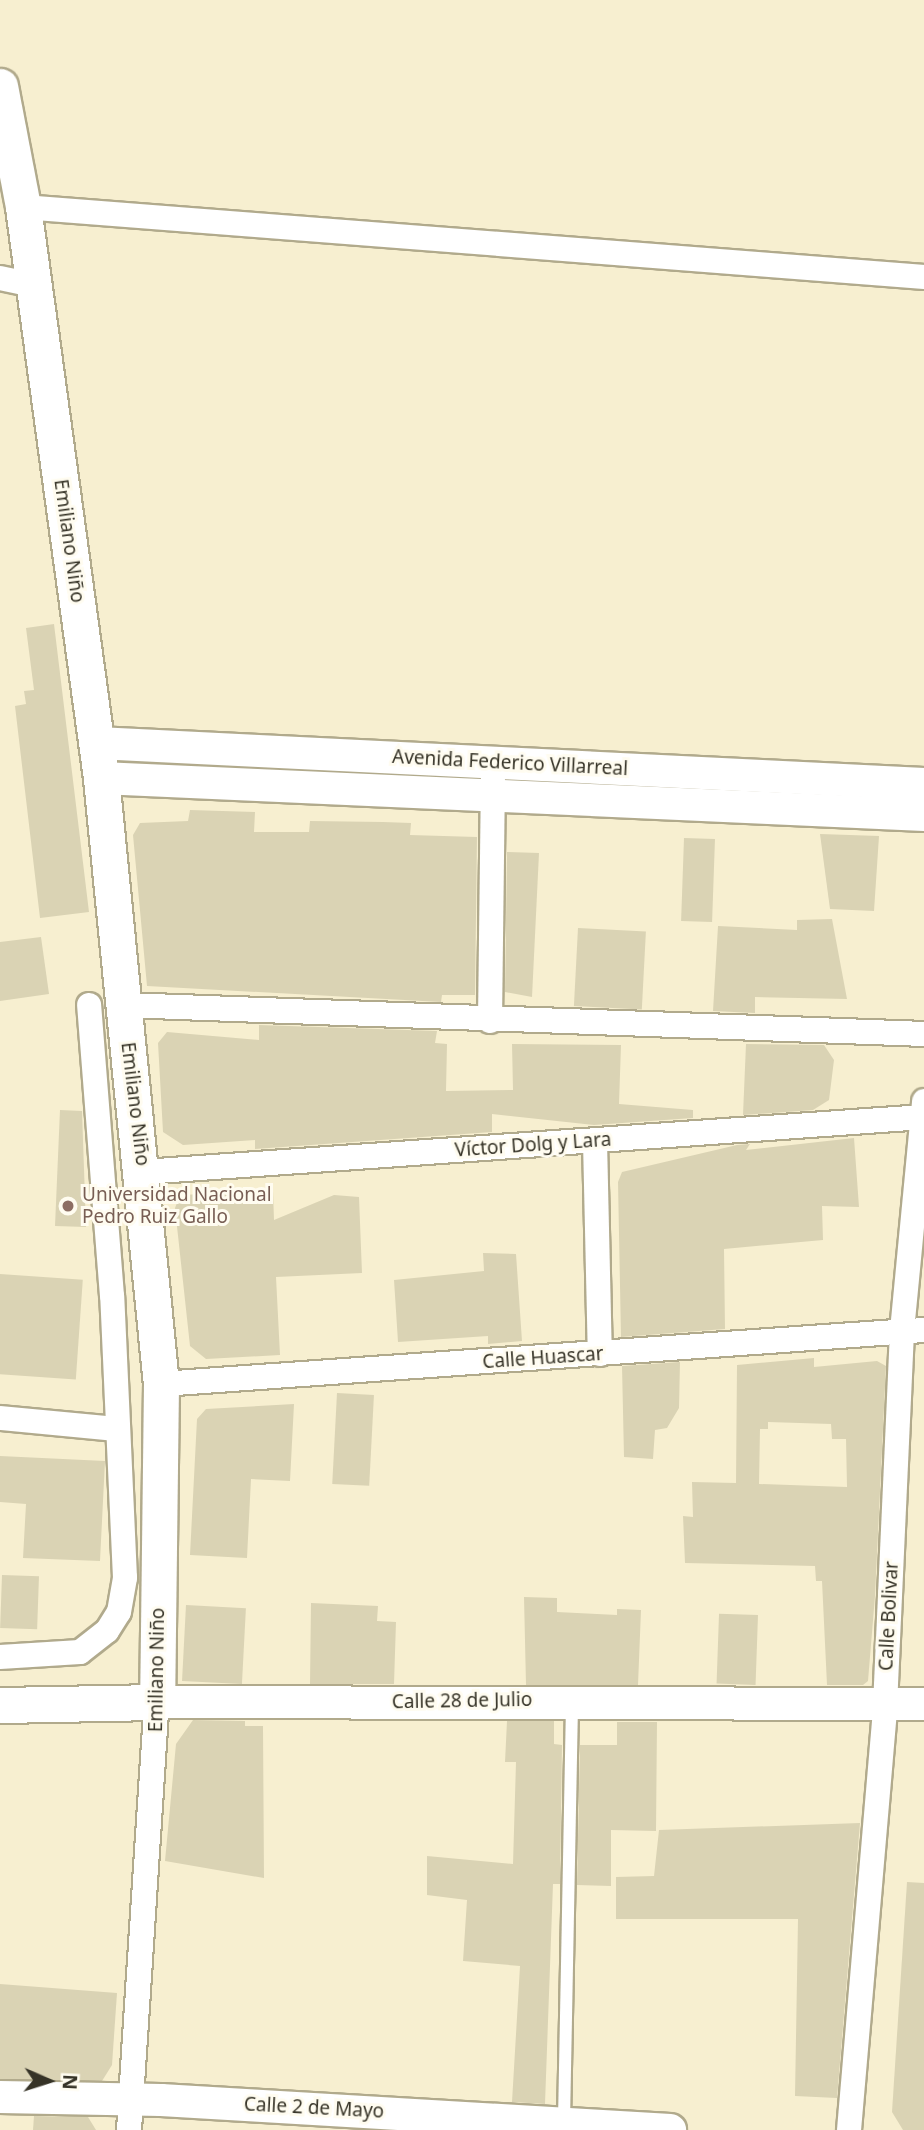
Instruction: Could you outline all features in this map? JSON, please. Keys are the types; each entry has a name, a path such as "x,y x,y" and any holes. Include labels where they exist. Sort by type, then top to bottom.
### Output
{"main road":[{"name":"Emiliano Niño","path":"0,86 23,207 97,743 101,778 106,1005 143,1172 161,1384 157,1702"},
{"name":"Calle 28 de Julio","path":"0,1705 157,1702"}],"street":[{"path":"23,207 924,277"},
{"path":"0,278 34,285"},
{"name":"Avenida Federico Villarreal","path":"97,743 924,784"},
{"path":"490,1021 493,762"},
{"name":"Avenida Federico Villarreal","path":"101,778 924,815"},
{"path":"0,1657 80,1652 107,1631 119,1612 125,1578 112,1296 106,1005 490,1021 924,1034"},
{"name":"Víctor Dolg y Lara","path":"143,1172 595,1142 923,1109"},
{"name":"Calle Bolivar","path":"849,2130 913,1330 923,1109"},
{"path":"595,1142 600,1354"},
{"name":"Calle Huascar","path":"161,1384 913,1330"},
{"path":"0,1418 117,1429"},
{"name":"Calle 28 de Julio","path":"157,1702 572,1700 885,1706 924,1704"},
{"name":"Emiliano Niño","path":"130,2115 157,1702"},
{"name":"Calle 2 de Mayo","path":"0,2097 130,2115 580,2125 670,2130"}],"lane":[{"path":"572,1700 580,2125"}],"building":[{"path":"54,624 89,912 40,918 15,706 26,704 24,691 34,690 26,628"},
{"path":"190,810 255,812 254,832 309,832 310,821 383,822 411,823 410,835 477,837 475,995 442,995 441,1002 147,986 133,835 140,823 188,821"},
{"path":"820,834 879,836 874,911 830,909"},
{"path":"684,838 715,839 712,922 681,921"},
{"path":"507,852 539,853 532,997 505,992"},
{"path":"832,919 847,999 755,997 755,1013 713,1011 718,926 797,930 797,920"},
{"path":"578,928 646,932 642,1009 574,1006"},
{"path":"41,937 49,994 0,1001 0,942"},
{"path":"259,1025 437,1031 435,1043 447,1044 446,1091 513,1090 512,1044 621,1045 619,1104 693,1110 693,1118 594,1125 492,1114 492,1132 255,1149 255,1140 183,1145 163,1132 158,1043 167,1032 259,1040"},
{"path":"746,1044 824,1045 834,1060 829,1100 813,1110 743,1115"},
{"path":"60,1110 82,1111 86,1227 55,1226"},
{"path":"854,1138 859,1207 822,1206 823,1240 724,1249 725,1329 621,1337 618,1182 622,1172 737,1145 750,1144 746,1150"},
{"path":"273,1191 274,1220 334,1195 359,1197 362,1273 276,1277 280,1355 206,1359 190,1346 175,1208 180,1195"},
{"path":"483,1253 516,1254 522,1341 488,1344 488,1336 398,1342 394,1280 484,1271"},
{"path":"0,1274 83,1280 76,1380 0,1374"},
{"path":"814,1358 814,1367 877,1361 886,1366 875,1596 868,1681 863,1685 827,1685 822,1581 816,1581 815,1566 685,1563 683,1516 693,1517 692,1482 736,1483 737,1365","holes":["768,1422 831,1424 832,1439 846,1439 847,1487 759,1484 760,1429 768,1429"]},
{"path":"680,1362 679,1408 667,1428 655,1430 653,1459 624,1457 622,1366"},
{"path":"337,1393 374,1395 369,1486 332,1484"},
{"path":"294,1404 290,1481 251,1479 247,1558 190,1555 197,1419 206,1409"},
{"path":"0,1456 105,1461 100,1561 23,1558 26,1504 0,1502"},
{"path":"2,1575 39,1576 37,1629 0,1628"},
{"path":"524,1597 557,1598 557,1612 617,1615 617,1609 641,1610 638,1685 526,1685"},
{"path":"311,1603 378,1606 377,1621 396,1622 394,1684 310,1684"},
{"path":"186,1605 246,1608 242,1684 182,1681"},
{"path":"719,1614 758,1615 756,1685 717,1684"},
{"path":"193,1720 245,1721 245,1726 263,1726 264,1878 165,1861 176,1744"},
{"path":"507,1721 554,1721 554,1744 562,1745 560,1884 553,1884 545,2104 512,2102 520,1966 463,1961 467,1900 427,1895 427,1856 513,1864 516,1762 505,1762"},
{"path":"617,1722 657,1722 656,1831 611,1830 611,1886 577,1885 580,1745 617,1745"},
{"path":"860,1823 837,2098 795,2096 798,1919 616,1919 616,1877 654,1876 659,1830"},
{"path":"907,1882 924,1883 924,2130 903,2130 892,2112"},
{"path":"0,1984 117,1993 112,2065 102,2081 0,2079"},
{"path":"34,2116 88,2117 96,2130 33,2130"}],"place":[{"name":"Universidad Nacional Pedro Ruiz Gallo","path":"68,1206"}]}
